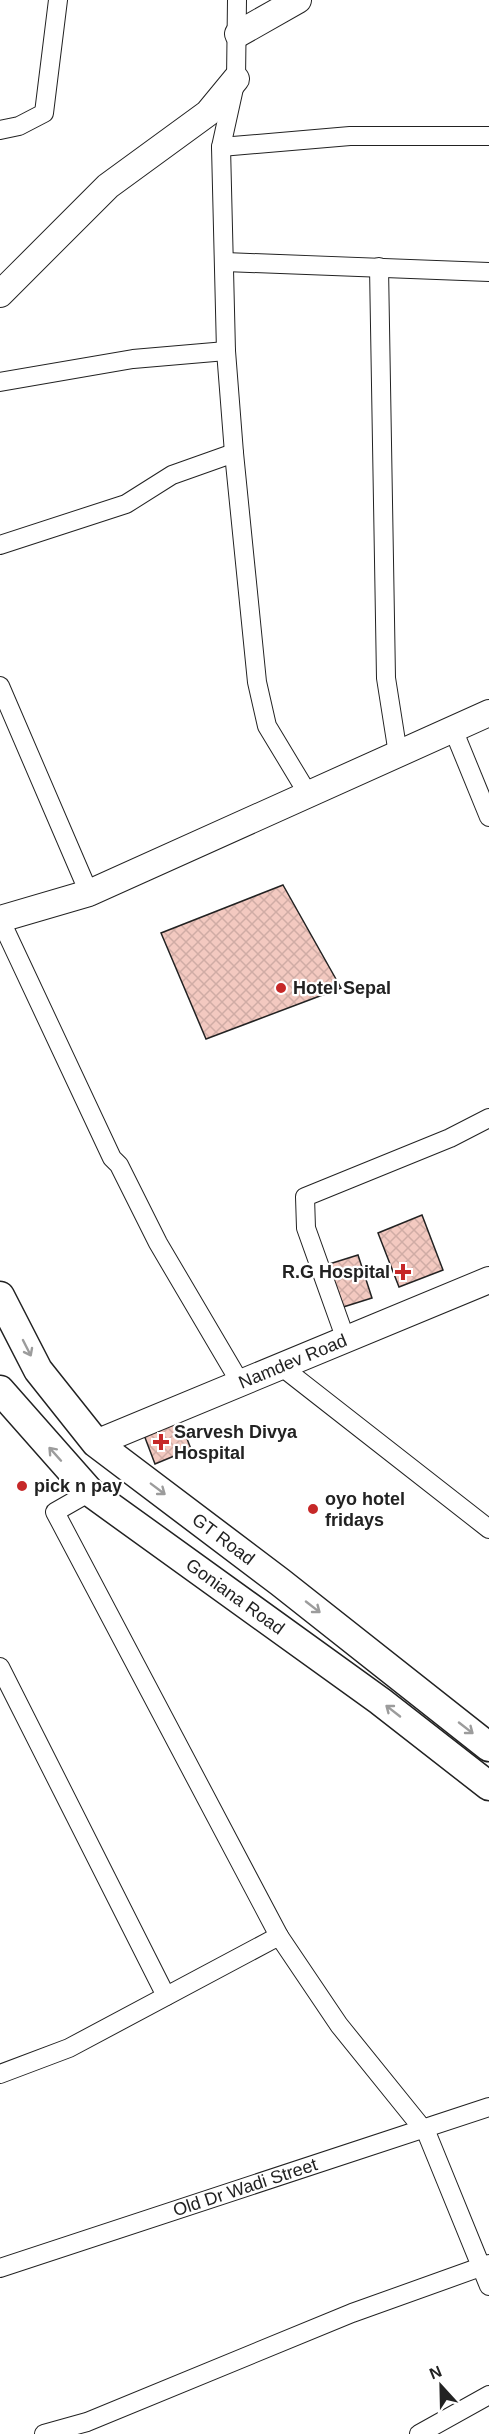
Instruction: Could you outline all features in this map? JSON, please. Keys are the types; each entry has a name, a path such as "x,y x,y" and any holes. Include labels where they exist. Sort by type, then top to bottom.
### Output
{"main road":[{"name":"GT Road","path":"0,1296 38,1370 96,1443 289,1589 489,1747"},
{"name":"Goniana Road","path":"0,1390 90,1492 380,1701 489,1786"}],"street":[{"path":"0,130 19,126 44,113 58,0"},
{"path":"237,0 236,80 221,147 226,351 234,453 257,682 267,726 308,794"},
{"path":"238,34 298,0"},
{"path":"0,294 108,186 208,113 236,80"},
{"path":"221,147 350,136 489,136"},
{"path":"225,262 489,272"},
{"path":"380,267 386,678 398,754"},
{"path":"0,382 133,359 226,351"},
{"path":"0,545 126,504 172,475 234,453"},
{"path":"0,686 89,893"},
{"path":"241,1384 158,1243 119,1165 112,1158 0,919 89,893 489,713"},
{"path":"453,729 489,817"},
{"path":"346,1340 306,1228 305,1197 450,1138 489,1118"},
{"name":"Namdev Road","path":"96,1443 489,1280"},
{"path":"282,1367 489,1529"},
{"path":"90,1492 55,1512 279,1936 339,2025 427,2134 485,2266 489,2286"},
{"path":"0,1667 166,1996"},
{"path":"0,2074 69,2048 279,1936"},
{"name":"Old Dr Wadi Street","path":"0,2268 489,2107"},
{"path":"44,2434 87,2422 352,2313 485,2266"},
{"path":"419,2434 489,2395"}],"building":[{"path":"283,885 341,988 206,1039 161,933"},
{"path":"422,1215 443,1270 399,1287 378,1233"},
{"path":"358,1255 372,1298 340,1308 326,1265"},
{"path":"180,1421 191,1449 155,1464 144,1435"}],"place":[{"name":"Hotel Sepal","path":"281,988"},
{"name":"R.G Hospital","path":"403,1272"},
{"name":"Sarvesh Divya Hospital","path":"161,1442"},
{"name":"pick n pay","path":"22,1486"},
{"name":"oyo hotel fridays","path":"313,1509"}]}
